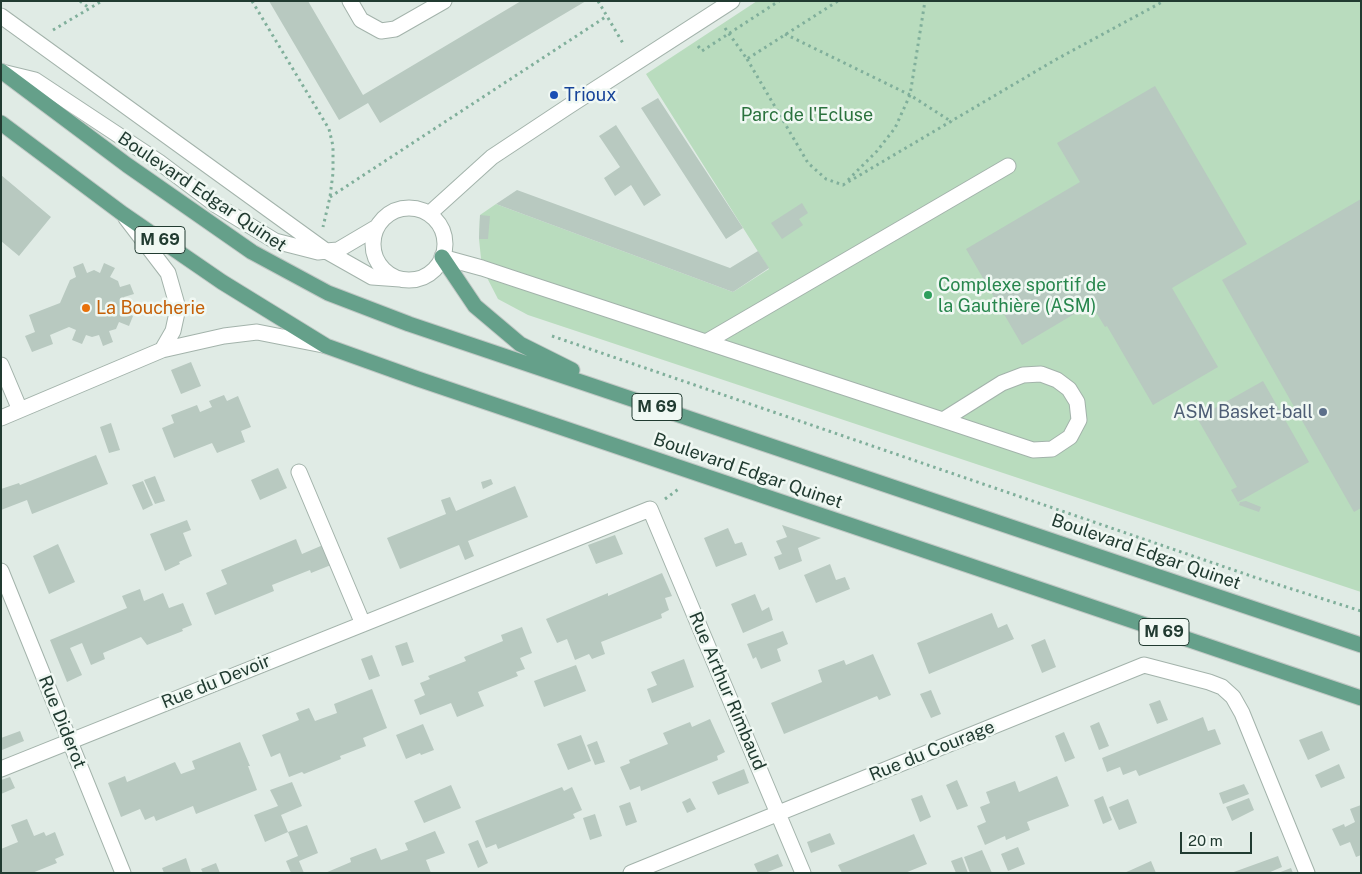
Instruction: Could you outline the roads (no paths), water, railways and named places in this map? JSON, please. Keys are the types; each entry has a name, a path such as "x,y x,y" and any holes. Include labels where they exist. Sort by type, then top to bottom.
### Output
{"main road":[{"name":"Boulevard Edgar Quinet","path":"2,72 127,165 252,252 328,293 409,324 1361,645"},
{"name":"Boulevard Edgar Quinet","path":"1,123 123,214 222,282 326,346 699,475 1361,698"},
{"path":"442,257 474,306 520,344 627,397"}],"street":[{"path":"350,1 361,20 381,31 395,29 444,1"},
{"path":"429,214 492,157 684,32 711,7 732,1"},
{"path":"1,16 323,248 372,277 410,280 420,278 437,266 442,257 443,233 429,214 418,209 406,208 394,211 384,218 377,227 373,237 373,248 376,258 382,267 400,279"},
{"name":"Boulevard Edgar Quinet","path":"2,72 35,80 159,162 216,205 275,241 318,252 323,248 338,250 377,227"},
{"path":"706,342 1008,166"},
{"path":"123,214 168,273 178,308 173,331 162,350"},
{"path":"442,257 482,268 1033,450 1052,449 1070,437 1078,420 1077,402 1069,389 1057,380 1042,374 1023,375 1002,383 943,420"},
{"path":"1,418 162,350 224,336 257,332 326,346"},
{"path":"1,365 20,410"},
{"path":"299,472 363,624"},
{"name":"Rue du Devoir","path":"1,769 650,509"},
{"name":"Rue Arthur Rimbaud","path":"650,509 803,873"},
{"name":"Rue Diderot","path":"1,572 123,873"},
{"name":"Rue du Courage","path":"631,873 1144,665 1209,682 1222,688 1233,697 1242,713 1307,873"}],"place":[{"name":"Trioux","path":"554,95"},
{"name":"Complexe sportif de la Gauthière (ASM)","path":"928,295"},
{"name":"La Boucherie","path":"86,308"},
{"name":"ASM Basket-ball","path":"1323,412"}],"park label":[{"name":"Parc de l'Ecluse","path":"807,115"}]}
